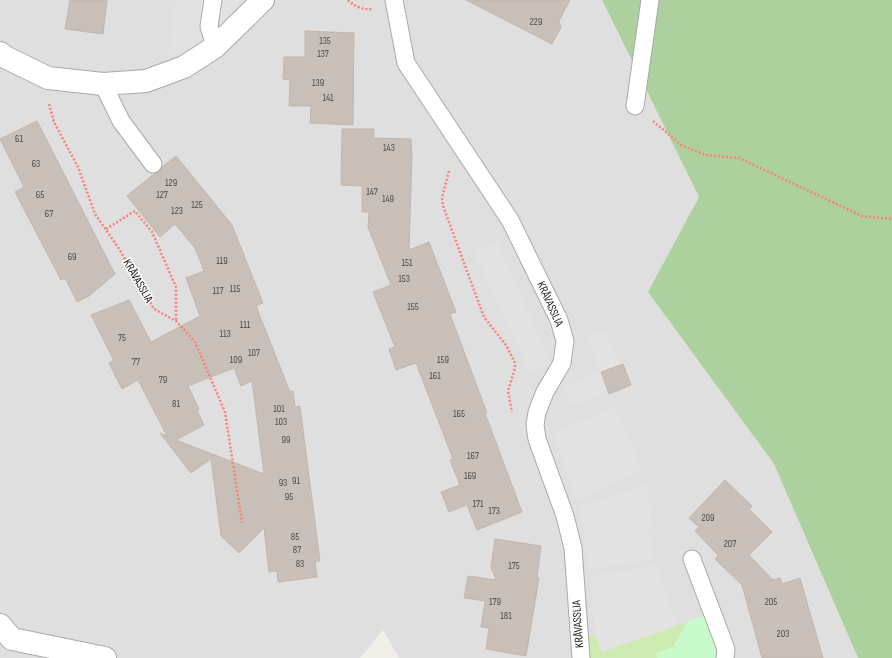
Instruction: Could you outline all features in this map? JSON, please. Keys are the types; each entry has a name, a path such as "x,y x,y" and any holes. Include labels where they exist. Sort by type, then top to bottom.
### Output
{"street":[{"path":"0,53 48,78 103,84 146,81 184,67 215,46 262,0"},
{"path":"0,625 12,639 105,658"}],"lane":[{"path":"213,0 209,26 215,46"},
{"name":"KRÅVASSLIA","path":"394,0 406,64 510,220 559,320 565,341 562,363 545,392 537,412 535,425 537,439 565,516 573,548 581,658"},
{"path":"635,106 650,0"},
{"path":"103,84 121,121 153,164"},
{"path":"692,559 726,649 725,658"}],"path":[{"name":"KRÅVASSLIA","path":"48,78 47,97 54,122 78,167 95,214 118,247 154,309 176,321 195,342 225,412 242,523"},
{"path":"635,106 681,145 706,155 739,158 862,216 892,219"},
{"path":"457,140 442,198 443,206 484,317 506,345 515,363 516,368 508,391 513,414"},
{"path":"106,230 135,211 152,232 176,288 176,321"}],"shaded area":[{"path":"0,0 602,0 699,197 649,292 774,464 858,658 399,658 383,630 360,658 0,658"},
{"path":"176,0 242,0 216,31 201,41 168,58"},
{"path":"497,242 551,364 530,372 474,252"},
{"path":"605,331 620,365 601,373 608,392 572,405 564,386 601,372 586,338"},
{"path":"615,407 642,470 577,500 554,432"},
{"path":"647,485 650,511 649,539 654,559 588,570 585,552 585,530 579,506"},
{"path":"657,565 670,607 679,625 602,652 596,635 589,577"}],"green space":[{"path":"602,0 892,0 892,658 858,658 774,464 648,292 699,197"},
{"path":"707,615 718,646 718,658 657,658 656,653 673,647 688,621"},
{"path":"688,621 673,647 656,653 657,658 590,658 590,636 596,635 602,652"}],"building":[{"path":"70,0 107,0 103,34 65,29"},
{"path":"466,0 570,0 559,21 561,27 552,44"},
{"path":"305,31 354,33 353,125 310,123 311,106 289,106 290,80 283,79 284,57 305,57"},
{"path":"37,121 115,274 89,296 77,302 65,278 61,280 15,192 24,187 0,139"},
{"path":"342,129 374,129 374,138 411,139 412,155 409,250 429,242 456,312 450,314 522,512 477,530 467,505 449,512 441,492 460,485 450,460 453,459 416,363 396,370 389,349 395,347 373,292 391,285 368,227 369,212 362,212 362,186 341,185"},
{"path":"176,156 232,225 263,303 256,306 290,392 293,391 295,407 300,406 320,561 315,561 317,577 278,582 277,571 269,572 264,528 239,553 221,536 211,459 191,473 160,433 167,436 138,380 122,389 109,363 114,361 91,315 129,300 151,342 200,316 186,278 204,271 195,248 175,224 160,237 127,196 154,174 159,172 162,167","holes":["234,368 241,386 252,381 264,474 176,440 204,425 197,410 199,409 188,386"]},
{"path":"623,364 631,385 609,394 601,372"},
{"path":"725,480 752,506 749,509 772,532 749,555 773,580 780,578 782,584 800,578 823,658 762,658 742,585 715,559 718,555 695,531 699,527 689,518"},
{"path":"495,539 541,546 537,578 539,578 526,656 486,649 489,628 481,627 485,601 464,598 468,576 496,580 491,567"}]}
